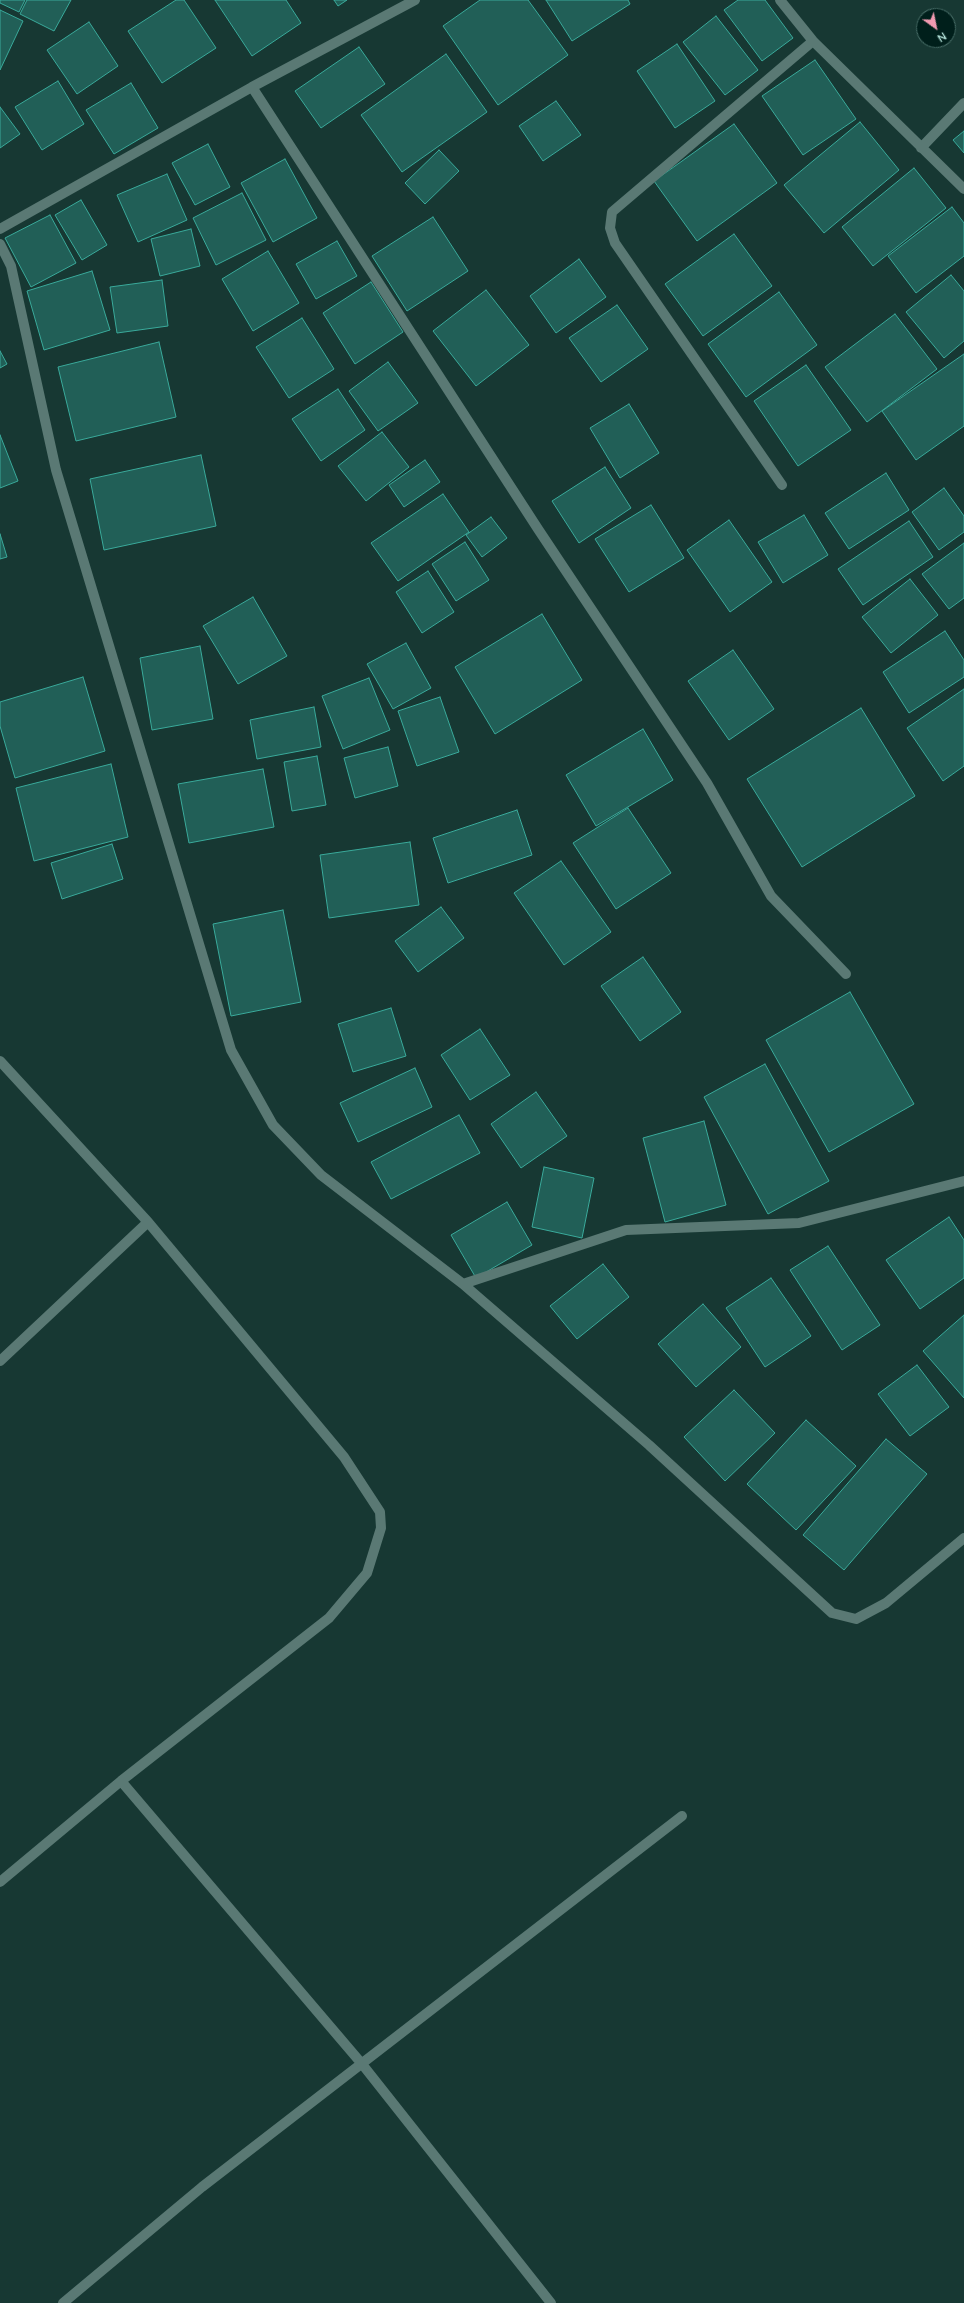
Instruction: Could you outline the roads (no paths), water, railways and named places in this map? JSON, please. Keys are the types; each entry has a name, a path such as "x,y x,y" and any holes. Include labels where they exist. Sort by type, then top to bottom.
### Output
{"street":[{"path":"0,229 252,88 415,0"},
{"path":"780,0 813,41 964,189"},
{"path":"782,485 616,243 610,228 612,212 813,41"},
{"path":"252,88 538,529 707,783 771,896 846,974"},
{"path":"921,148 964,103"},
{"path":"0,244 11,266 56,470 231,1050 273,1125 321,1175 463,1284 649,1445 832,1613 856,1619 886,1603 964,1538"},
{"path":"0,1061 148,1222 344,1457 380,1512 381,1528 367,1573 329,1618 121,1781 0,1882"},
{"path":"463,1284 626,1230 799,1223 964,1181"},
{"path":"0,1361 148,1222"},
{"path":"121,1781 362,2064 551,2303"},
{"path":"63,2303 202,2186 682,1816"}]}
